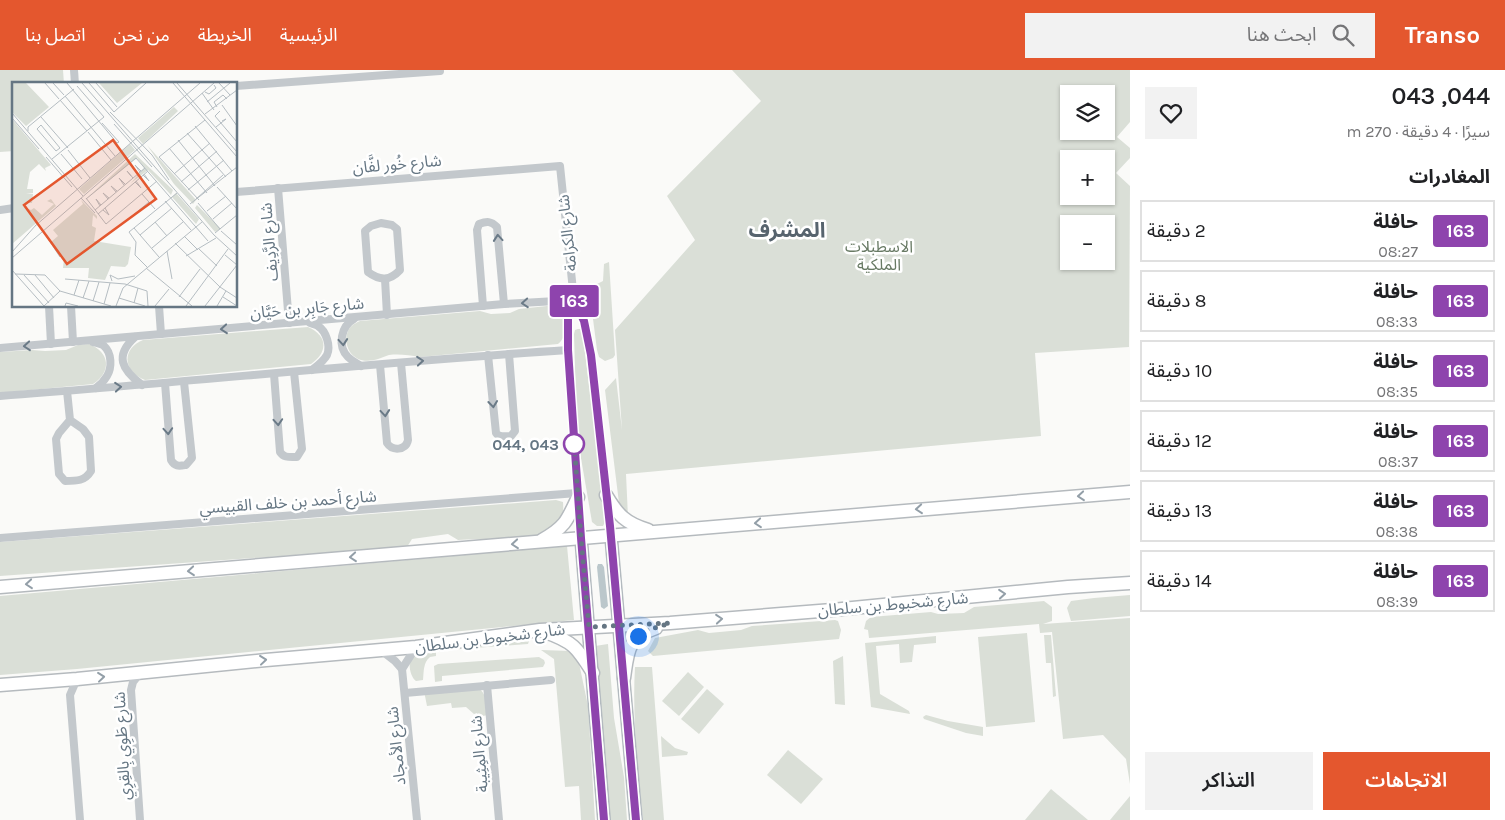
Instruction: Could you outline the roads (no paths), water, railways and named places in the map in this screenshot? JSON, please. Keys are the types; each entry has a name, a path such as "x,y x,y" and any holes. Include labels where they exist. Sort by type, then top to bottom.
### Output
{"main road":[{"path":"0,587 1130,492"},
{"path":"538,542 564,525 569,518 578,495"},
{"path":"606,495 625,520 652,532"},
{"name":"شارع الكرامة","path":"610,536 636,820"},
{"name":"شارع الكرامة","path":"581,538 604,820"},
{"name":"شارع شخبوط بن سلطان","path":"0,685 382,651 540,630 670,623 1130,583"},
{"path":"624,678 629,649 634,640 643,633 670,623"},
{"path":"540,630 564,639 574,646 593,673"}],"street":[{"path":"238,86 440,71"},
{"name":"شارع خُور لفَّان","path":"238,192 560,166"},
{"name":"شارع الكرامة","path":"560,166 574,300 584,321 591,355 610,536"},
{"name":"شارع الرَّدِيف","path":"278,188 290,323"},
{"path":"483,306 476,230 479,224 486,222 493,223 497,227 504,304"},
{"path":"381,223 392,225 398,229 400,270 395,276 385,279 375,277 368,272 365,231 370,226 381,223"},
{"path":"385,279 387,315"},
{"name":"شارع الكرامة","path":"574,300 568,316 568,350 581,538"},
{"name":"شارع جَابِر بن حَيَّان","path":"0,348 504,304 574,300"},
{"path":"49,308 50,344"},
{"path":"72,308 73,342"},
{"path":"159,308 160,334"},
{"path":"358,317 348,322 344,328 342,342 346,355 361,366"},
{"path":"308,322 318,326 324,333 328,340 329,348 326,356 312,370"},
{"path":"135,337 126,344 123,351 123,360 125,369 130,376 142,385"},
{"path":"90,340 104,346 111,362 110,372 96,388"},
{"path":"0,396 568,350"},
{"path":"488,356 496,433 501,437 510,436 515,431 508,354"},
{"path":"380,364 387,443 390,447 404,448 408,444 408,440 401,363"},
{"path":"274,374 280,452 287,458 297,457 302,449 294,372"},
{"path":"165,383 170,460 178,466 186,465 192,458 184,382"},
{"path":"67,391 70,420 58,433 56,439 59,474 66,481 84,480 91,471 89,437 83,429 70,420"},
{"name":"شارع أحمد بن خلف القبيسي","path":"0,538 578,495"},
{"path":"382,651 391,657 402,669 416,647"},
{"name":"شارع الأمجاد","path":"402,669 417,820"},
{"name":"شارع طَوِي بِالقِرِي","path":"140,673 133,682 131,690 140,820"},
{"path":"77,679 70,695 80,820"},
{"path":"405,693 551,680"},
{"path":"58,681 70,695"},
{"name":"شارع المِثِيبة","path":"487,685 499,820"}],"place":[{"name":"044, 043","path":"574,444"}],"district":[{"name":"المشرف","path":"787,230"}],"park label":[{"name":"الاسطبلات الملكية","path":"879,255"}]}
